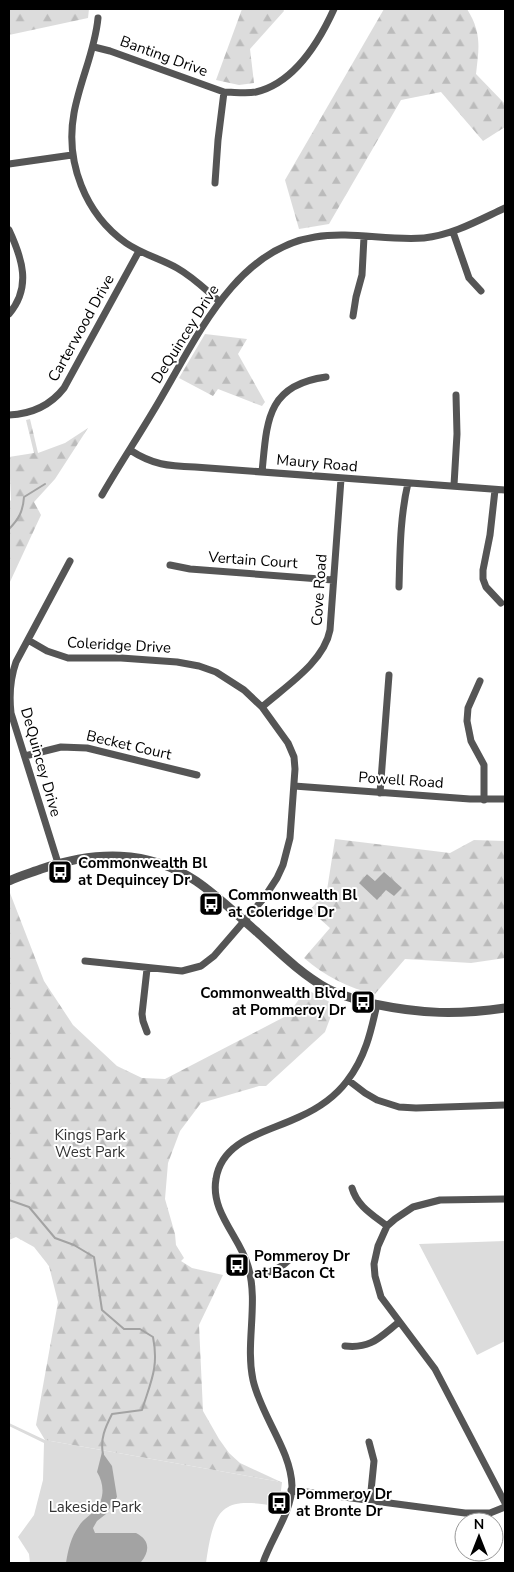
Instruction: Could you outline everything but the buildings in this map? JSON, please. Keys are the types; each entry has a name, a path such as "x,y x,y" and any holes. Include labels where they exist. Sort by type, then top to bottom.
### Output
{"street":[{"name":"Banting Drive","path":"94,47 224,92 254,93 272,87 282,81 305,56 326,26 334,9"},
{"path":"98,18 94,47 74,112 72,129 72,155 82,187 95,211 114,233 139,251 179,269 219,301"},
{"path":"215,183 224,92"},
{"path":"9,164 72,155"},
{"name":"DeQuincey Drive","path":"102,495 219,301 259,262 289,244 307,238 325,235 422,238 453,232 505,208"},
{"path":"9,230 19,251 23,274 21,290 9,314"},
{"path":"453,232 469,278 481,291"},
{"path":"353,316 362,275 364,236"},
{"name":"Carterwood Drive","path":"9,415 41,408 56,398 64,388 139,251"},
{"path":"262,472 267,426 275,404 297,384 326,377"},
{"path":"454,486 457,434 456,395"},
{"name":"Maury Road","path":"130,450 150,462 164,466 505,490"},
{"name":"Cove Road","path":"262,706 321,654 329,635 340,479"},
{"path":"399,587 404,499 408,483"},
{"path":"495,490 490,534 482,570 486,587 501,603"},
{"name":"DeQuincey Drive","path":"58,863 12,713 10,692 14,668 70,561"},
{"name":"Vertain Court","path":"170,565 190,569 333,580"},
{"name":"Coleridge Drive","path":"28,640 48,651 68,658 122,658 177,662 199,666 232,680 262,706 292,750 295,764 290,838 283,866 270,890 214,956 202,966 182,972 86,961"},
{"path":"380,793 389,675"},
{"path":"480,681 470,701 467,721 471,741 484,765 484,800"},
{"name":"Becket Court","path":"25,756 61,748 87,748 197,775"},
{"name":"Powell Road","path":"294,786 484,800 505,799"},
{"path":"9,881 58,863 80,858 104,855 132,857 156,862 198,882 298,969 316,982 340,994 410,1011 438,1013 480,1012 505,1008"},
{"path":"147,969 142,1014 147,1032"},
{"path":"263,1563 268,1547 288,1508 291,1490 290,1469 260,1404 253,1377 251,1357 251,1276 243,1252 216,1199 215,1180 221,1164 229,1152 239,1143 311,1111 329,1099 348,1080 367,1046 377,1004"},
{"path":"348,1080 377,1100 398,1107 505,1105"},
{"path":"352,1188 355,1198 359,1203 388,1226"},
{"path":"505,1199 429,1202 408,1210 388,1226 376,1253 374,1276 381,1297 435,1369 505,1503"},
{"path":"251,1276 282,1268 289,1260"},
{"path":"345,1346 364,1346 379,1338 400,1322"},
{"path":"369,1442 374,1461 370,1501"},
{"path":"291,1490 474,1514 490,1513 505,1507"}],"green space":[{"path":"9,9 89,9 88,18 9,35"},
{"path":"242,9 283,9 284,11 250,49 254,83 239,85 216,80"},
{"path":"384,9 467,9 477,33 476,74 505,104 505,127 483,141 441,92 401,100 329,224 299,229 285,180"},
{"path":"205,334 247,339 238,354 265,402 262,406 218,389 213,396 179,378"},
{"path":"30,419 38,453 65,443 88,428 55,479 34,502 41,515 9,584 9,502 11,500 9,457 34,453 26,420"},
{"path":"335,839 450,853 474,840 505,841 505,958 471,963 405,959 375,994 346,985 329,976 304,958 330,928 310,910 327,890","holes":["367,874 375,881 402,888 386,890 359,883"]},
{"name":"Kings Park West Park","path":"10,893 44,981 73,1025 117,1066 142,1078 165,1079 288,1015 306,989 335,1005 325,1032 266,1086 259,1086 201,1103 180,1131 168,1163 165,1199 175,1234 176,1245 184,1258 181,1261 192,1268 223,1275 199,1325 203,1411 229,1453 240,1463 281,1482 45,1440 36,1425 58,1302 49,1266 34,1247 16,1237 9,1240"},
{"path":"505,1241 505,1341 477,1355 419,1244"},
{"name":"Lakeside Park","path":"9,1423 45,1440 282,1482 279,1507 244,1503 233,1505 224,1510 217,1518 213,1529 206,1563 30,1563 29,1554 18,1537 34,1515 43,1480 44,1443 9,1426"}],"shaded area":[{"path":"384,872 402,888 394,896 386,890 377,900 359,883 367,874 375,881"},
{"path":"102,1452 112,1466 117,1497 106,1514 97,1521 93,1528 95,1533 136,1533 141,1536 147,1546 142,1563 66,1563 70,1544 76,1530 96,1509 101,1500 102,1486 97,1472"}],"waterway":[{"path":"9,529 20,514 24,497 45,484"},
{"path":"9,1200 29,1207 55,1238 74,1245 94,1257 102,1310 124,1329 140,1329 153,1337 155,1366 142,1410 112,1414 104,1434 102,1443 103,1454"}],"place":[{"name":"Commonwealth Bl at Dequincey Dr","path":"60,872"},
{"name":"Commonwealth Bl at Coleridge Dr","path":"211,904"},
{"name":"Commonwealth Blvd at Pommeroy Dr","path":"363,1002"},
{"name":"Pommeroy Dr at Bacon Ct","path":"237,1265"},
{"name":"Pommeroy Dr at Bronte Dr","path":"279,1503"}]}
